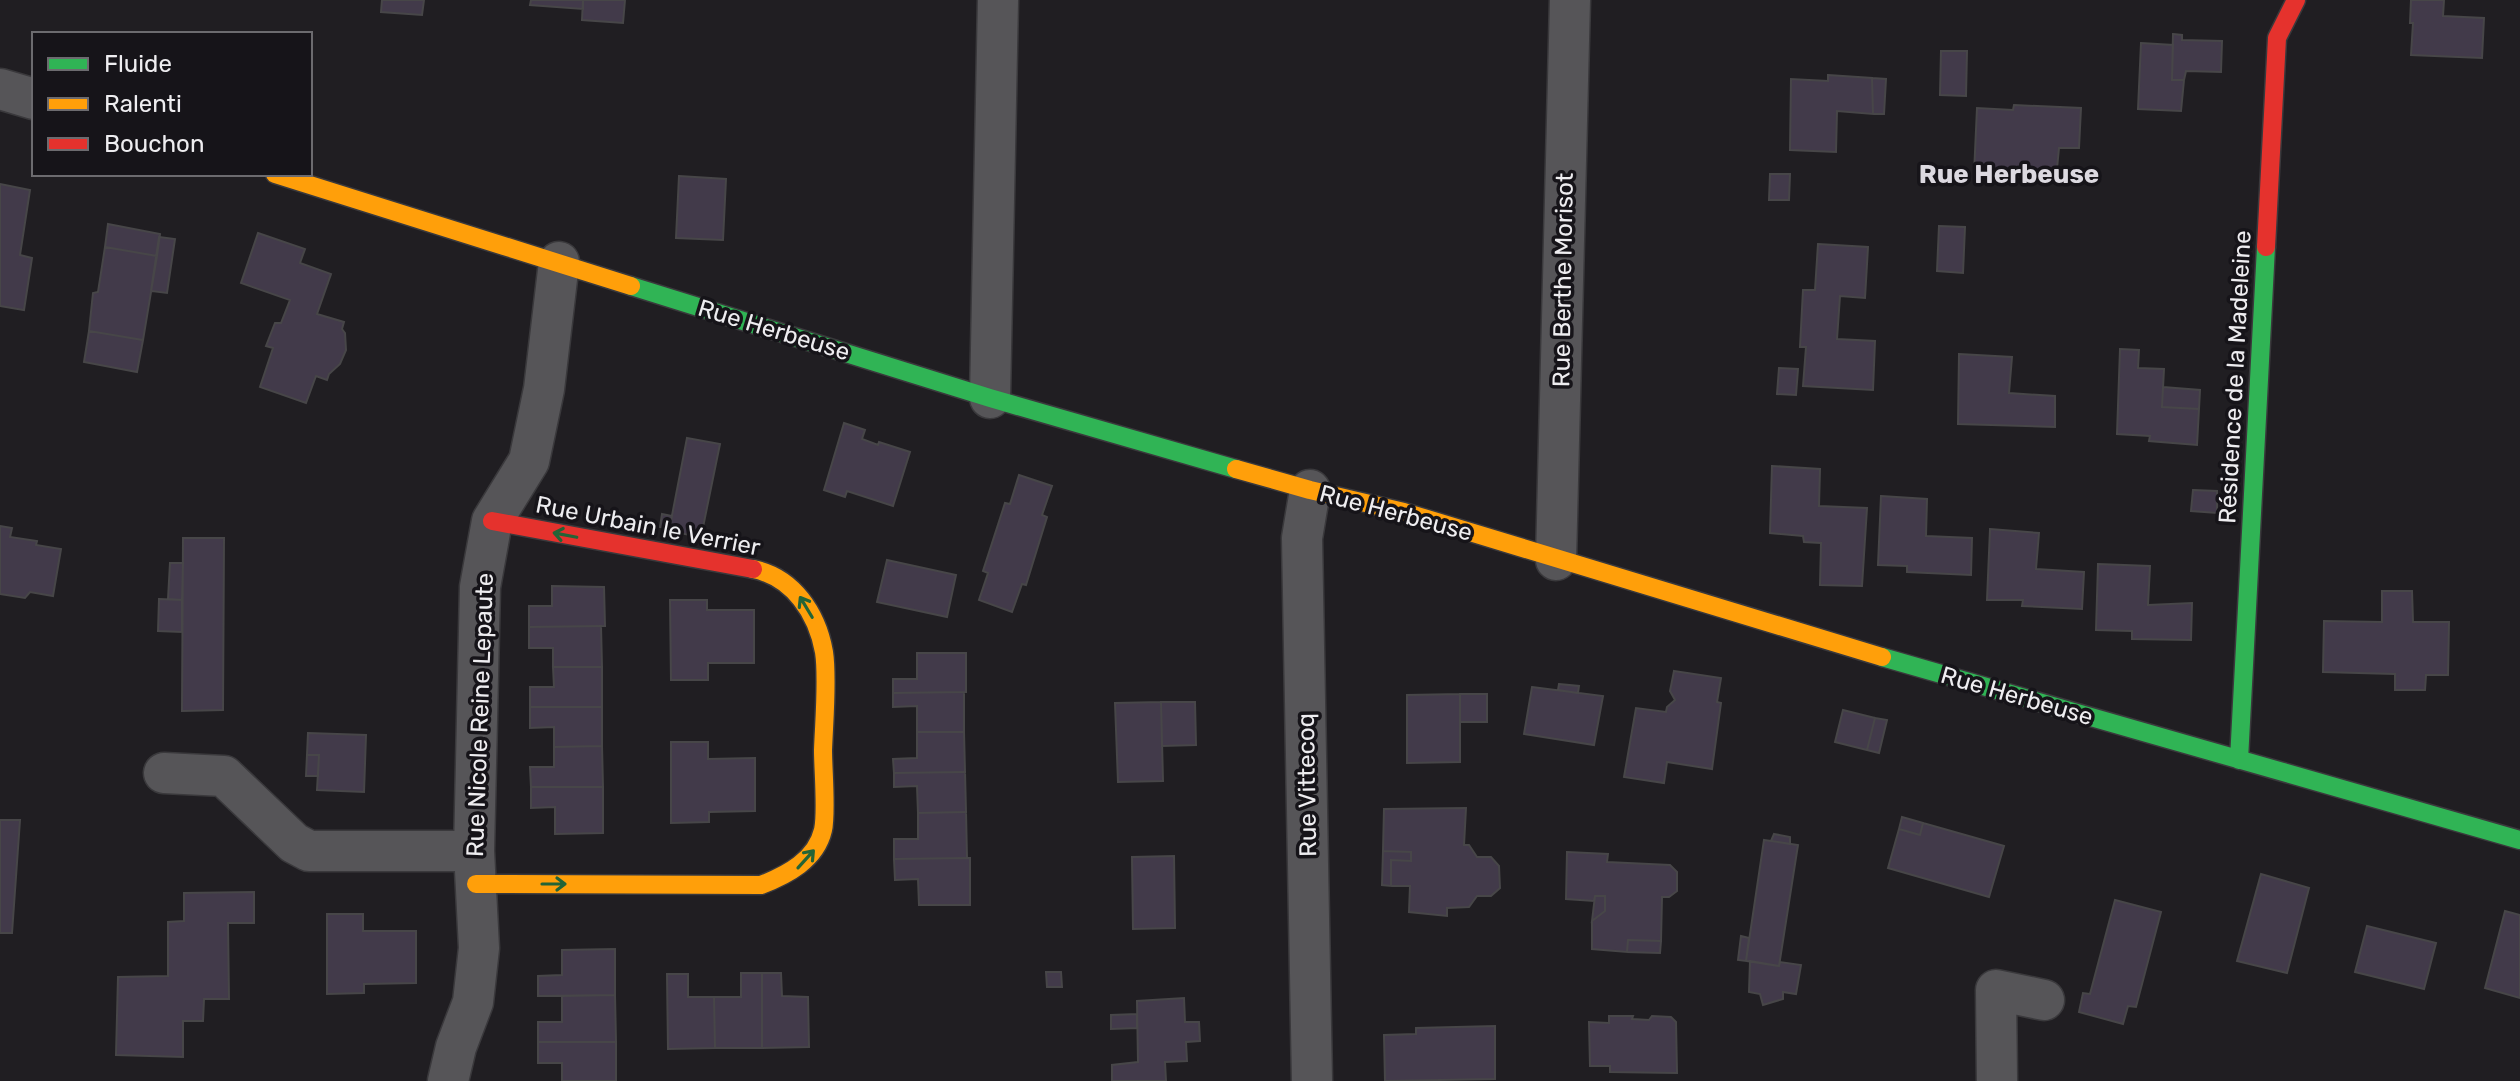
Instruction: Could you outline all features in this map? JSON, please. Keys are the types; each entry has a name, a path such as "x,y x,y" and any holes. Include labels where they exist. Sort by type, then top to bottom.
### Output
{"street":[{"path":"990,398 998,0"},
{"name":"Rue Berthe Morisot","path":"1556,560 1570,0"},
{"name":"Résidence de la Madeleine","path":"2239,760 2277,38 2296,0"},
{"path":"0,89 32,98"},
{"name":"Rue Herbeuse","path":"281,176 990,398 1310,490 1404,512 1556,560 2520,840"},
{"name":"Rue Nicole Reine Lepaute","path":"448,1081 456,1047 473,1002 479,948 475,867 480,587 492,521 529,461 544,389 559,262"},
{"name":"Rue Vittecoq","path":"1310,490 1302,538 1312,1081"},
{"name":"Rue Urbain le Verrier","path":"475,867 761,885 801,866 814,852 823,830 824,652 812,616 795,589 767,572 492,521"},
{"path":"164,773 224,776 294,843 309,851 475,867"},
{"path":"1997,1081 1996,990 2044,1000"}],"building":[{"path":"382,0 424,0 422,15 381,12"},
{"path":"531,0 583,0 583,9 530,5"},
{"path":"583,0 625,0 623,23 582,20"},
{"path":"2411,0 2444,0 2443,16 2484,18 2482,58 2411,55"},
{"path":"2173,34 2182,35 2182,40 2222,41 2221,72 2186,71 2184,80 2172,80"},
{"path":"2141,43 2173,45 2172,80 2184,80 2181,111 2138,109"},
{"path":"1941,51 1967,51 1966,96 1940,95"},
{"path":"1828,75 1872,78 1873,114 1837,111 1836,152 1790,150 1791,79 1828,81"},
{"path":"1872,78 1886,79 1884,114 1873,114"},
{"path":"2014,105 2081,108 2079,148 2059,148 2056,179 1974,174 1977,108 2013,110"},
{"path":"1770,174 1790,174 1789,200 1769,200"},
{"path":"679,176 726,179 723,240 676,238"},
{"path":"0,184 30,190 20,255 32,258 24,310 0,306"},
{"path":"108,224 160,234 157,256 105,247"},
{"path":"1939,226 1965,227 1963,273 1937,271"},
{"path":"258,233 305,249 300,263 331,274 317,314 344,322 342,329 346,350 340,364 327,380 316,376 306,403 260,387 273,348 266,346 275,323 281,323 290,300 241,283"},
{"path":"159,237 175,239 167,293 151,291"},
{"path":"1818,244 1868,247 1865,298 1840,296 1837,339 1875,341 1873,390 1803,386 1806,347 1800,347 1803,290 1815,290"},
{"path":"105,247 157,256 143,340 89,331 93,293 98,292"},
{"path":"89,331 143,340 137,372 84,362"},
{"path":"2120,349 2139,350 2138,368 2164,369 2162,407 2199,409 2197,445 2149,441 2150,436 2117,434"},
{"path":"1959,354 2012,357 2009,393 2055,396 2055,427 1958,424"},
{"path":"1779,368 1798,369 1796,395 1777,394"},
{"path":"2163,387 2200,390 2199,409 2162,407"},
{"path":"844,423 865,430 862,439 910,452 893,506 847,491 845,497 824,490"},
{"path":"687,438 720,444 701,537 669,531"},
{"path":"1772,466 1820,469 1819,506 1867,508 1862,586 1820,585 1821,543 1804,542 1803,536 1770,533"},
{"path":"1019,475 1052,486 1042,515 1047,517 1026,585 1022,584 1012,612 979,600 988,573 983,571 1005,503 1010,504"},
{"path":"2193,490 2217,491 2217,513 2191,511"},
{"path":"1881,496 1927,499 1926,536 1972,538 1971,575 1907,572 1907,566 1878,565"},
{"path":"662,514 672,516 669,529 660,527"},
{"path":"0,526 12,528 10,537 61,549 53,596 30,592 25,598 0,594"},
{"path":"1990,529 2039,533 2036,569 2084,572 2082,609 2022,606 2023,600 1987,600"},
{"path":"183,538 224,538 223,710 182,711"},
{"path":"887,560 956,575 947,617 877,602"},
{"path":"170,563 183,563 182,600 168,599"},
{"path":"2098,564 2150,566 2148,605 2192,603 2191,640 2132,639 2132,631 2096,630"},
{"path":"552,586 604,587 605,626 529,627 529,606 552,606"},
{"path":"2382,591 2412,591 2413,622 2449,622 2448,675 2426,675 2425,690 2395,690 2395,674 2323,672 2324,621 2382,622"},
{"path":"159,599 182,600 182,632 158,631"},
{"path":"670,600 707,600 707,610 754,610 754,663 708,663 708,680 671,680"},
{"path":"601,626 602,667 553,667 553,648 529,648 529,627"},
{"path":"917,653 966,653 966,692 893,693 893,679 917,679"},
{"path":"553,667 602,667 602,707 530,707 530,687 554,687"},
{"path":"1674,671 1721,678 1717,702 1721,703 1712,769 1667,762 1664,783 1624,777 1636,708 1666,712 1675,700 1670,691"},
{"path":"1559,684 1579,686 1578,693 1558,690"},
{"path":"1532,687 1603,696 1594,745 1524,734"},
{"path":"964,692 964,732 917,732 917,706 893,707 893,693"},
{"path":"1460,694 1487,694 1487,722 1460,722"},
{"path":"1460,694 1460,762 1407,763 1407,695"},
{"path":"1161,702 1163,781 1118,782 1115,703"},
{"path":"1161,702 1195,702 1196,745 1162,746"},
{"path":"530,707 602,707 602,746 554,747 554,727 530,728"},
{"path":"1843,710 1875,718 1867,750 1835,742"},
{"path":"1875,718 1887,720 1879,753 1867,750"},
{"path":"917,732 964,732 965,772 894,773 893,759 917,758"},
{"path":"308,733 366,735 364,792 317,790 319,755 307,755"},
{"path":"671,742 708,742 708,759 755,758 755,811 709,812 709,822 671,823"},
{"path":"602,746 603,787 531,787 530,767 554,767 554,747"},
{"path":"307,755 319,755 318,776 306,776"},
{"path":"965,772 966,812 918,813 917,786 894,787 894,773"},
{"path":"531,787 603,787 603,833 555,834 555,807 531,808"},
{"path":"1466,808 1464,845 1469,845 1477,857 1491,857 1499,866 1500,888 1491,896 1477,896 1469,907 1447,908 1447,916 1409,912 1410,886 1391,886 1391,860 1411,861 1411,852 1383,851 1384,809"},
{"path":"966,812 967,858 894,859 894,839 918,839 918,813"},
{"path":"1902,817 1923,823 1920,835 1899,829"},
{"path":"0,820 20,820 12,933 0,933"},
{"path":"1923,823 2004,846 1989,897 1888,868 1899,829 1920,835"},
{"path":"1774,834 1790,837 1790,844 1771,841"},
{"path":"1764,840 1798,845 1779,966 1746,961"},
{"path":"1383,851 1411,852 1411,861 1391,860 1391,886 1382,885"},
{"path":"1567,852 1608,854 1607,862 1670,865 1677,872 1677,891 1669,897 1662,897 1661,941 1628,940 1627,952 1592,949 1592,921 1605,911 1605,896 1595,896 1594,901 1566,899"},
{"path":"1174,856 1175,928 1133,929 1132,857"},
{"path":"970,858 970,905 919,905 918,879 895,880 894,859"},
{"path":"2261,874 2309,888 2287,973 2237,961"},
{"path":"254,892 254,923 228,923 229,999 204,999 203,1021 183,1021 183,1057 116,1055 118,977 168,976 168,922 184,921 184,893"},
{"path":"1595,896 1605,896 1605,911 1592,921"},
{"path":"2115,900 2161,912 2136,1007 2128,1006 2123,1024 2079,1012 2083,993 2090,994"},
{"path":"2505,911 2520,915 2520,998 2485,988"},
{"path":"327,914 363,914 363,931 416,931 416,983 364,984 364,993 327,994"},
{"path":"2367,926 2436,943 2424,989 2355,972"},
{"path":"1741,936 1749,938 1746,961 1738,960"},
{"path":"1628,940 1661,941 1660,953 1627,952"},
{"path":"615,949 615,995 538,996 538,976 562,975 562,950"},
{"path":"1750,961 1779,966 1780,962 1801,965 1796,994 1783,992 1783,999 1763,1005 1760,994 1749,992"},
{"path":"1046,972 1061,972 1062,987 1047,987"},
{"path":"741,973 762,973 762,1048 715,1048 714,997 741,997"},
{"path":"762,973 781,973 782,996 808,997 809,1047 762,1048"},
{"path":"667,974 688,974 688,997 714,997 715,1048 668,1049"},
{"path":"615,995 616,1042 538,1042 538,1022 562,1022 562,996"},
{"path":"1184,998 1185,1022 1199,1022 1200,1041 1186,1042 1187,1061 1165,1062 1166,1081 1112,1081 1112,1065 1138,1062 1137,1001"},
{"path":"1137,1014 1137,1028 1111,1029 1111,1015"},
{"path":"1609,1016 1649,1020 1652,1016 1671,1017 1676,1022 1677,1073 1610,1072 1610,1066 1590,1066 1589,1022 1609,1023"},
{"path":"1495,1026 1495,1079 1385,1081 1384,1035 1416,1034 1416,1028"},
{"path":"538,1042 616,1042 616,1081 562,1081 562,1063 538,1063"}],"traffic: fast":[{"path":"2239,760 2266,247"},
{"path":"631,286 990,398 1236,469"},
{"path":"1882,657 2520,840"}],"traffic: slow":[{"path":"281,176 631,286"},
{"path":"1236,469 1404,512 1882,657"},
{"path":"476,884 761,885 790,871 807,858 819,841 824,823 824,652 816,624 801,599 780,580 753,569"}],"traffic: jam":[{"path":"2266,247 2277,38 2296,0"},
{"path":"492,521 753,569"}],"district":[{"name":"Rue Herbeuse","path":"2009,174"}]}
